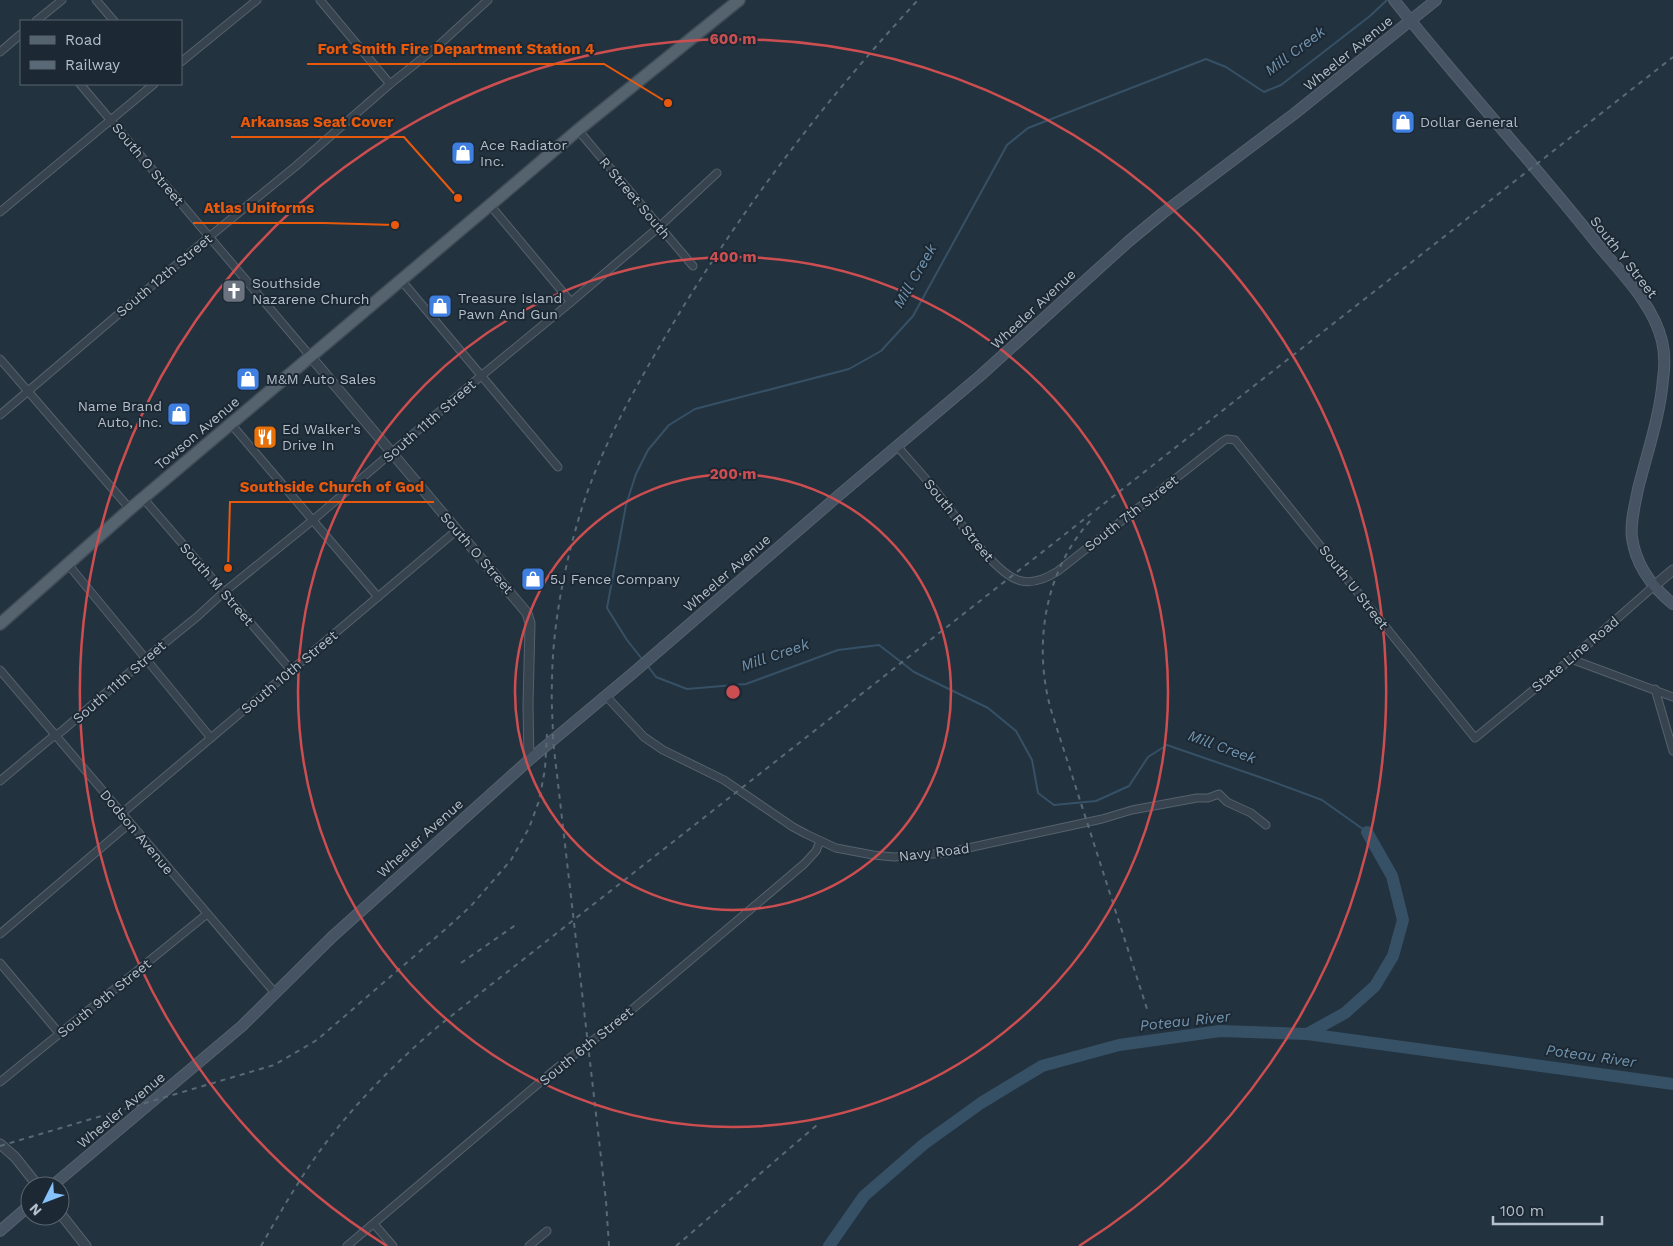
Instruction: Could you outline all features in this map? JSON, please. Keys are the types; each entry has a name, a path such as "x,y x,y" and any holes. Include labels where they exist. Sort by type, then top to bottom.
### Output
{"main road":[{"name":"Towson Avenue","path":"0,624 130,509 578,130 739,0"},
{"name":"South Y Street","path":"1394,0 1582,224 1642,301 1658,328 1665,365 1662,393 1633,515 1632,536 1640,563 1654,586 1673,604"},
{"name":"Wheeler Avenue","path":"64,1176 242,1026 332,937 529,760 981,375 1146,227 1287,119 1436,0"},
{"path":"0,1231 20,1214"}],"street":[{"path":"37,20 62,0"},
{"path":"96,0 113,20"},
{"path":"182,61 248,3 257,0"},
{"path":"320,0 390,84"},
{"name":"South 12th Street","path":"0,415 390,84 439,45 488,0"},
{"path":"0,52 20,35"},
{"name":"South O Street","path":"81,85 524,609 529,618 529,760"},
{"path":"0,212 153,85"},
{"name":"R Street South","path":"578,130 693,266"},
{"name":"South 11th Street","path":"0,781 571,302 659,227 717,173"},
{"path":"490,205 571,302"},
{"path":"401,280 558,467"},
{"path":"0,359 130,509"},
{"path":"231,424 378,598"},
{"name":"South 7th Street","path":"1029,581 1042,579 1058,571 1222,442 1231,438"},
{"name":"South U Street","path":"1231,438 1239,444 1475,738"},
{"name":"South R Street","path":"898,446 995,564 1017,580 1029,581"},
{"name":"South M Street","path":"144,498 291,670"},
{"name":"South 10th Street","path":"122,814 457,530"},
{"path":"67,564 211,738"},
{"name":"State Line Road","path":"1475,738 1673,570"},
{"path":"1570,659 1656,689 1673,697"},
{"name":"Dodson Avenue","path":"0,670 275,994"},
{"path":"1656,689 1673,751"},
{"name":"Navy Road","path":"606,696 644,736 655,744 674,756 724,780 792,827 836,848 894,857 932,855 1087,823 1132,810 1197,798 1208,798 1219,794 1227,802 1251,813 1266,825"},
{"path":"0,934 130,824"},
{"name":"South 6th Street","path":"348,1246 558,1067 622,1018 804,864 816,852 820,841"},
{"name":"South 9th Street","path":"0,1082 207,914"},
{"path":"0,962 59,1033"},
{"path":"0,1144 30,1176"},
{"path":"374,1224 393,1246"},
{"path":"70,1226 86,1246"},
{"path":"529,1246 547,1232"}],"waterway":[{"name":"Mill Creek","path":"642,659 627,640 607,608 626,505 636,474 648,450 669,425 695,409 849,369 881,351 913,316 1007,145 1028,128 1206,59 1226,67 1264,92 1281,85 1370,16 1387,0"},
{"name":"Mill Creek","path":"647,665 656,677 687,689 746,684 838,650 879,645 914,672 988,708 1016,731 1032,760 1038,793 1054,805 1096,801 1129,786 1148,757 1167,745 1322,800 1367,832"},
{"name":"Mill Creek","path":"1307,1034 1345,1013 1375,986 1393,956 1403,920 1392,876 1367,832"},
{"name":"Poteau River","path":"829,1246 864,1196 924,1144 981,1103 1042,1066 1119,1045 1220,1031 1307,1034 1673,1084"}],"railway":[{"path":"609,1246 606,1201 553,740 552,691 554,643 559,602 573,540 595,473 616,426 652,359 721,247 782,161 848,79 918,0"},
{"path":"261,1246 305,1172 335,1131 378,1083 441,1024 1673,57"},
{"path":"1090,521 1074,541 1062,563 1053,586 1046,611 1043,661 1051,710 1148,1012"},
{"path":"0,1146 274,1065 317,1040 471,906 511,860 529,828 539,801 545,769 547,734"},
{"path":"461,963 517,924"},
{"path":"676,1246 817,1125"}],"place":[{"name":"Fort Smith Fire Department Station 4","path":"668,103"},
{"name":"Dollar General","path":"1403,122"},
{"name":"Ace Radiator Inc.","path":"463,153"},
{"name":"Arkansas Seat Cover","path":"458,198"},
{"name":"Atlas Uniforms","path":"395,225"},
{"name":"Southside Nazarene Church","path":"234,291"},
{"name":"Treasure Island Pawn And Gun","path":"440,306"},
{"name":"M&M Auto Sales","path":"248,379"},
{"name":"Name Brand Auto, Inc.","path":"179,414"},
{"name":"Ed Walker's Drive In","path":"265,437"},
{"name":"Southside Church of God","path":"228,568"},
{"name":"5J Fence Company","path":"533,579"}]}
